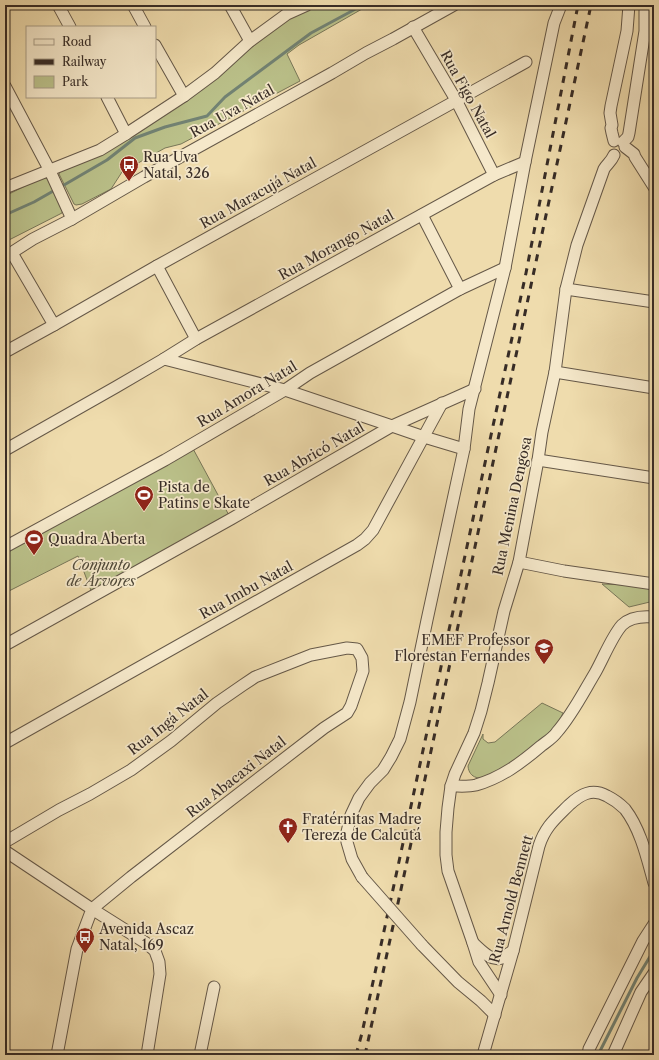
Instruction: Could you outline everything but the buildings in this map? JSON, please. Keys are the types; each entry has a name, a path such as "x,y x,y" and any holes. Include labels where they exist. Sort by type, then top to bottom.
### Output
{"street":[{"path":"58,5 69,26"},
{"path":"133,5 144,26"},
{"path":"230,5 250,41"},
{"path":"5,188 51,174 100,150 184,96 215,73 250,41 287,14 307,5"},
{"name":"Rua Uva Natal","path":"8,255 144,177 454,5"},
{"path":"553,5 554,23"},
{"path":"495,1014 458,982 422,945 362,877 352,859 347,842 347,832 351,815 359,798 370,783 383,770 400,740 410,702 464,449 469,409 505,268 554,23 561,5"},
{"path":"629,5 627,31 611,106 611,128 618,147 631,157 635,157 654,187"},
{"path":"618,147 628,137 629,133 645,32 645,5"},
{"name":"Rua Figo Natal","path":"413,27 456,100 494,175"},
{"path":"156,47 184,96"},
{"name":"Rua Maracujá Natal","path":"5,352 157,266 526,62"},
{"path":"5,86 9,101 51,174 71,218"},
{"path":"108,98 126,134"},
{"name":"Rua Menina Dengosa","path":"501,995 478,962 473,943 448,871 446,832 451,786 474,733 481,711 504,611 519,562 555,372 566,288 577,245 606,166 605,161 618,147"},
{"name":"Rua Morango Natal","path":"5,450 164,359 196,339 494,175 525,162"},
{"path":"422,215 460,289"},
{"path":"8,255 54,325"},
{"path":"157,266 196,339"},
{"name":"Rua Amora Natal","path":"5,547 165,460 285,390 310,373 460,289 505,268"},
{"path":"566,288 654,302"},
{"path":"164,359 285,390 464,449"},
{"path":"555,372 654,388"},
{"name":"Rua Abricó Natal","path":"5,645 231,519 392,426 475,389"},
{"name":"Rua Imbu Natal","path":"5,743 357,545 365,539 373,530 442,403"},
{"path":"538,460 654,478"},
{"path":"519,562 564,571 654,584"},
{"path":"451,786 474,786 494,779 506,773 530,756 556,734 594,675 623,625 631,620 645,616 654,616"},
{"name":"Rua Ingá Natal","path":"5,842 131,770 171,741 217,703 255,677 311,655 347,648 357,649"},
{"name":"Rua Abacaxi Natal","path":"92,909 152,860 347,712 351,706 363,671 362,658 357,649"},
{"name":"Rua Arnold Bennett","path":"484,1055 513,951 542,835 552,822 572,802 583,794 600,792 612,799 624,808 636,827 643,844 654,883"},
{"path":"5,851 146,943 155,951 159,962 160,974 147,1055"},
{"path":"57,1055 78,949 92,909"},
{"path":"588,1055 589,1049 654,924"},
{"path":"473,943 489,956 496,958 502,958 513,951"},
{"path":"613,1055 642,992 654,973"},
{"path":"200,1055 214,987"}],"green space":[{"path":"310,5 369,5 299,45 287,54 300,81 181,144 165,148 122,172 111,189 82,204 74,204 59,174 61,170 92,156 268,29"},
{"path":"43,177 48,179 63,209 62,213 5,242 5,196"},
{"name":"Conjunto de Árvores","path":"191,445 231,519 93,596 78,556 5,593 5,547"},
{"path":"602,584 654,586 654,601 629,607"},
{"path":"542,703 563,713 558,723 549,733 506,768 496,774 483,778 473,776 468,766 483,734 483,739 488,743 495,742"}],"waterway":[{"path":"64,185 107,160 135,138 165,127 207,116 225,97 311,33 363,5"},
{"path":"5,215 34,202 55,190"},
{"path":"598,1055 637,978 654,950"}],"railway":[{"path":"356,1055 526,273 578,5"},
{"path":"365,1055 591,5"}],"place":[{"name":"Rua Uva Natal, 326","path":"129,182"},
{"name":"Pista de Patins e Skate","path":"144,512"},
{"name":"Quadra Aberta","path":"34,556"},
{"name":"EMEF Professor Florestan Fernandes","path":"544,665"},
{"name":"Fratérnitas Madre Tereza de Calcutá","path":"288,844"},
{"name":"Avenida Ascaz Natal, 169","path":"85,954"}]}
